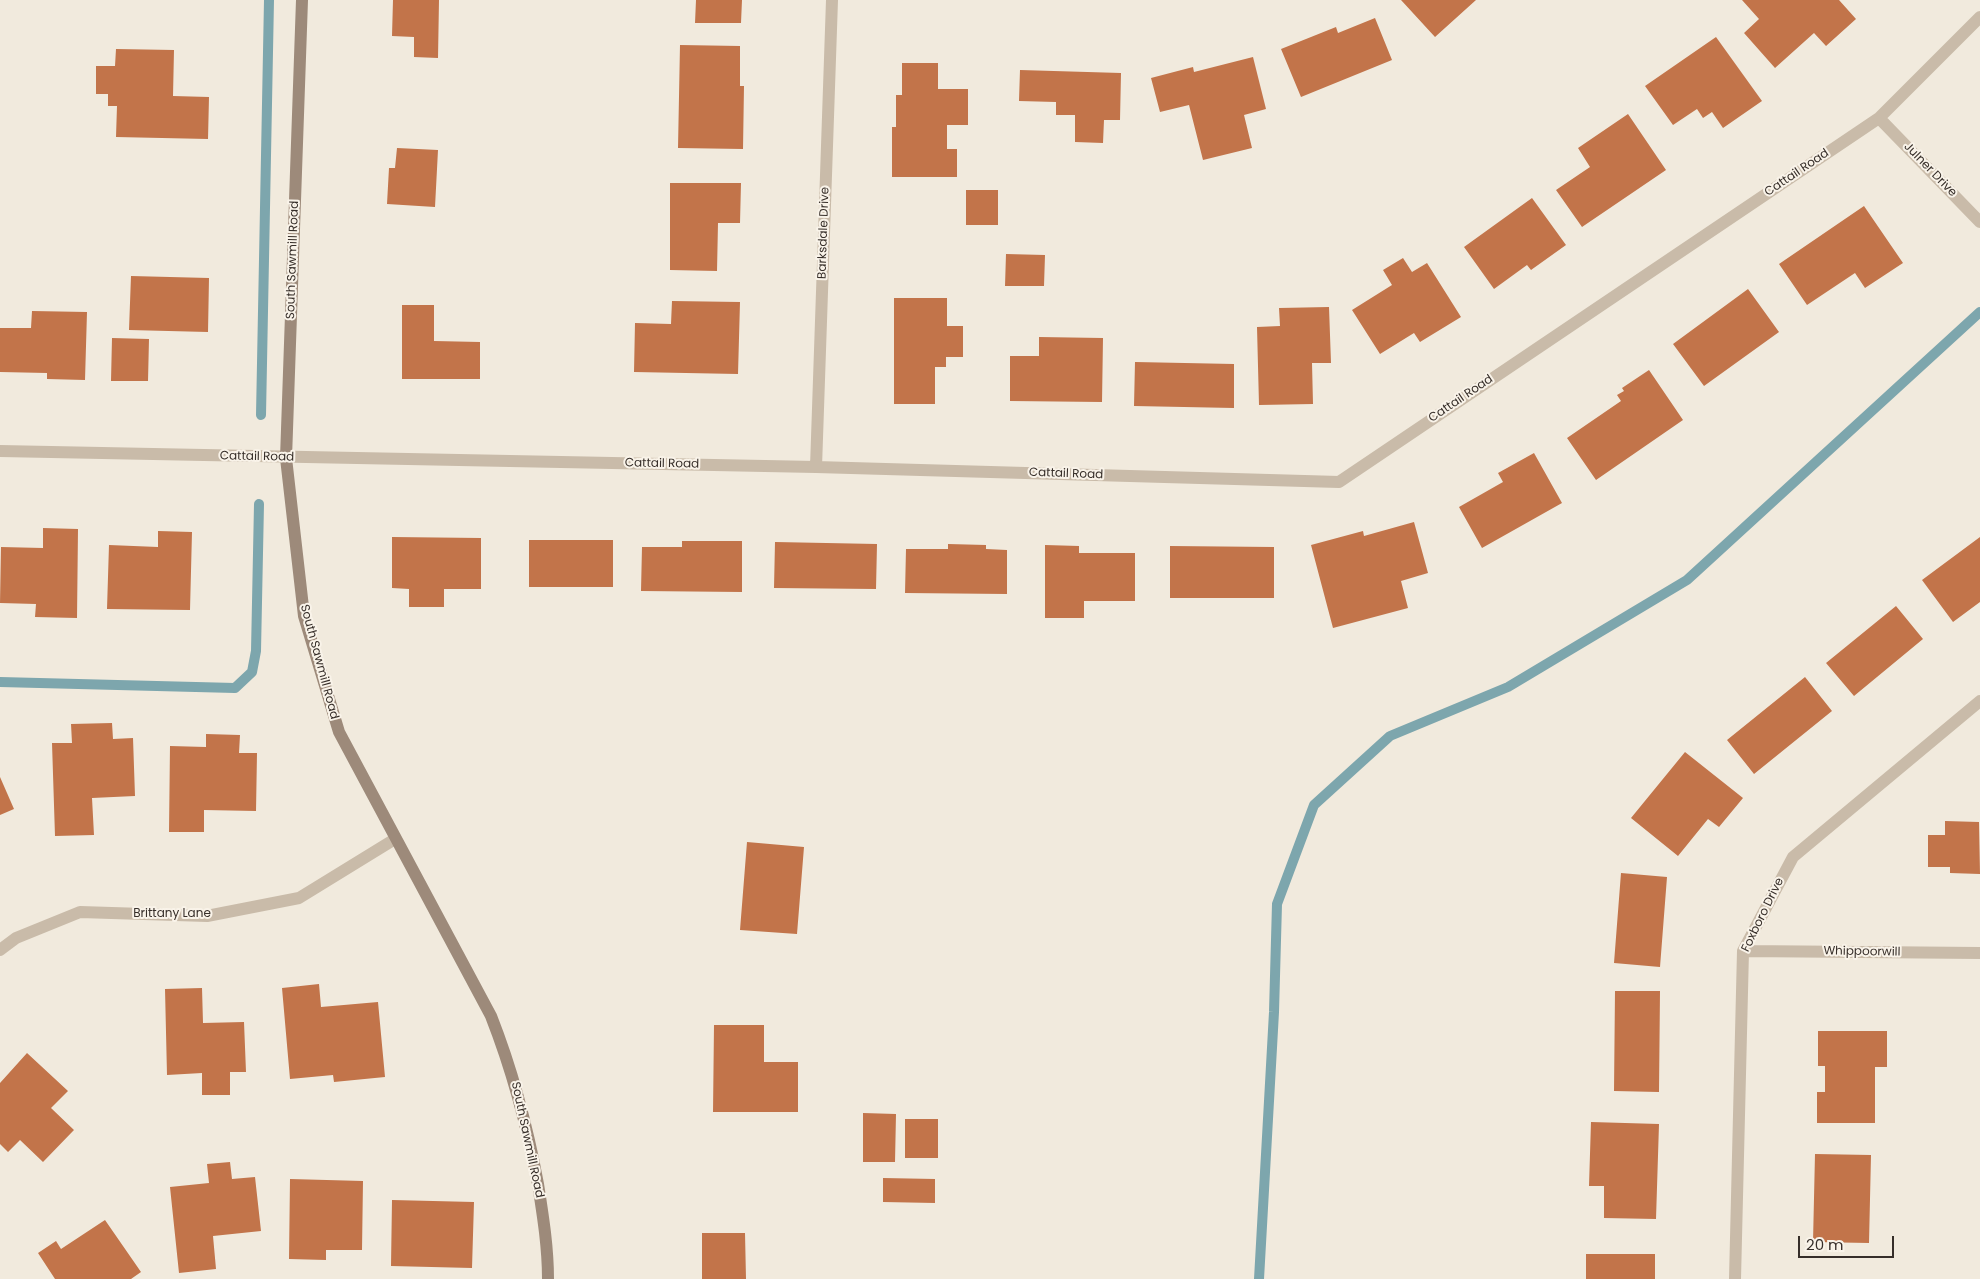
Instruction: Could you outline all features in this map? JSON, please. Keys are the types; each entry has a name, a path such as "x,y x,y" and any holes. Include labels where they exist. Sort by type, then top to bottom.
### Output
{"street":[{"name":"South Sawmill Road","path":"302,0 286,458 304,616 339,732 491,1016 508,1058 521,1100 531,1144 546,1232 548,1279"},
{"name":"Barksdale Drive","path":"816,467 832,0"},
{"name":"Cattail Road","path":"0,451 816,467 1339,482 1879,118 1980,17"},
{"name":"Julner Drive","path":"1879,118 1980,222"},
{"name":"Foxboro Drive","path":"1735,1279 1743,951 1793,857 1980,701"},
{"name":"Brittany Lane","path":"0,950 16,938 80,912 207,916 299,898 395,839"},
{"name":"Whippoorwill","path":"1743,951 1980,953"}],"building":[{"path":"393,0 439,0 438,58 414,57 414,37 392,36"},
{"path":"696,0 742,0 741,23 695,23"},
{"path":"1401,0 1476,0 1435,37"},
{"path":"1742,0 1839,0 1856,19 1826,46 1814,33 1775,68 1744,33 1759,19"},
{"path":"1375,18 1392,60 1301,97 1281,49 1336,27 1338,33"},
{"path":"1716,37 1762,101 1723,128 1712,112 1703,118 1697,109 1673,125 1645,86"},
{"path":"680,45 740,46 740,86 744,86 743,149 678,148"},
{"path":"116,49 174,50 173,96 209,97 208,139 116,137 117,106 108,106 108,94 96,94 96,66 115,66"},
{"path":"1253,57 1266,109 1244,115 1252,148 1203,160 1189,105 1160,112 1151,78 1193,67 1194,72"},
{"path":"902,63 938,63 938,89 968,89 968,125 947,125 947,149 957,149 957,177 892,177 892,127 896,127 896,95 902,95"},
{"path":"1020,70 1121,73 1120,120 1104,120 1103,143 1075,142 1075,115 1056,115 1056,102 1019,101"},
{"path":"1628,114 1666,170 1582,227 1556,190 1590,167 1578,148"},
{"path":"397,148 438,150 435,207 387,204 389,168 395,168"},
{"path":"670,183 741,183 740,223 718,223 717,271 670,270"},
{"path":"966,190 998,190 998,225 966,225"},
{"path":"1532,198 1566,245 1531,270 1527,265 1494,289 1464,247"},
{"path":"1864,206 1903,263 1865,288 1855,273 1807,305 1779,264"},
{"path":"1006,254 1045,255 1044,286 1005,286"},
{"path":"1403,258 1412,272 1427,263 1461,317 1420,342 1414,333 1380,354 1352,310 1392,285 1383,270"},
{"path":"131,276 209,278 208,332 129,330"},
{"path":"1748,289 1779,332 1704,386 1673,344"},
{"path":"894,298 947,298 947,326 963,326 963,357 946,357 946,367 935,367 935,404 894,404"},
{"path":"672,301 740,302 738,374 634,372 635,323 671,324"},
{"path":"402,305 434,305 434,341 480,342 480,379 402,379"},
{"path":"1329,307 1331,363 1312,363 1313,404 1259,405 1257,327 1280,326 1279,308"},
{"path":"32,311 87,312 85,380 47,379 47,373 0,372 0,328 31,328"},
{"path":"1039,337 1103,338 1102,402 1010,401 1010,356 1039,356"},
{"path":"112,338 149,339 148,381 111,381"},
{"path":"1135,362 1234,364 1234,408 1134,406"},
{"path":"1649,370 1683,420 1596,480 1567,438 1621,401 1617,395 1624,391 1622,388"},
{"path":"1534,453 1562,503 1482,548 1459,507 1503,482 1498,473"},
{"path":"1414,522 1428,573 1401,581 1408,608 1333,628 1311,545 1363,531 1364,536"},
{"path":"43,528 78,529 77,618 35,617 36,604 0,603 1,547 43,548"},
{"path":"158,531 192,532 190,610 107,609 109,545 158,547"},
{"path":"392,537 481,538 481,589 444,589 444,607 409,607 409,589 392,588"},
{"path":"1980,537 1980,602 1953,622 1922,580"},
{"path":"529,540 613,540 613,587 529,587"},
{"path":"682,541 742,541 742,592 641,591 642,547 682,547"},
{"path":"775,542 877,544 876,589 774,588"},
{"path":"948,544 986,545 986,549 1007,550 1007,594 905,593 906,549 948,549"},
{"path":"1045,545 1079,546 1079,553 1135,553 1135,601 1084,601 1084,618 1045,618"},
{"path":"1170,546 1274,547 1274,598 1170,598"},
{"path":"1896,606 1923,639 1854,696 1826,663"},
{"path":"1805,677 1832,711 1754,774 1727,740"},
{"path":"112,723 113,739 133,738 135,796 92,798 94,835 55,836 52,743 72,743 71,724"},
{"path":"206,734 240,735 239,753 257,753 256,811 204,810 204,832 169,832 170,746 206,747"},
{"path":"1685,752 1743,798 1719,827 1708,819 1678,856 1631,818"},
{"path":"0,777 14,809 0,815"},
{"path":"1945,821 1979,822 1980,874 1950,873 1950,867 1928,867 1928,835 1945,835"},
{"path":"747,842 804,847 797,934 740,930"},
{"path":"1621,873 1667,877 1660,967 1614,963"},
{"path":"319,984 321,1007 378,1002 385,1077 334,1082 333,1075 290,1079 282,988"},
{"path":"202,988 203,1023 244,1022 246,1072 230,1072 230,1095 202,1095 202,1073 167,1075 165,989"},
{"path":"1615,991 1660,991 1659,1092 1614,1091"},
{"path":"714,1025 764,1025 764,1062 798,1062 798,1112 713,1112"},
{"path":"1818,1031 1887,1031 1887,1067 1875,1067 1875,1123 1817,1123 1817,1092 1825,1092 1825,1066 1818,1066"},
{"path":"27,1053 68,1091 51,1108 74,1130 43,1162 20,1140 8,1152 0,1144 0,1083"},
{"path":"863,1113 896,1114 895,1162 863,1162"},
{"path":"905,1119 938,1119 938,1158 905,1158"},
{"path":"1591,1122 1659,1124 1656,1219 1604,1218 1604,1186 1589,1186"},
{"path":"1815,1154 1871,1155 1869,1243 1813,1242"},
{"path":"230,1162 232,1179 255,1177 261,1231 213,1236 216,1269 179,1273 170,1187 209,1183 207,1164"},
{"path":"883,1178 935,1179 935,1203 883,1202"},
{"path":"290,1179 363,1181 362,1250 326,1250 326,1260 289,1259"},
{"path":"392,1200 474,1202 472,1268 391,1266"},
{"path":"105,1220 141,1272 131,1279 55,1279 38,1253 56,1241 61,1249"},
{"path":"702,1233 745,1233 746,1279 702,1279"},
{"path":"1586,1254 1655,1254 1655,1279 1586,1279"}],"waterway":[{"path":"261,415 269,0"},
{"path":"1259,1279 1274,1012 1277,904 1314,805 1390,736 1508,687 1687,580 1980,312"},
{"path":"0,682 235,688 252,672 256,651 259,504"}]}
